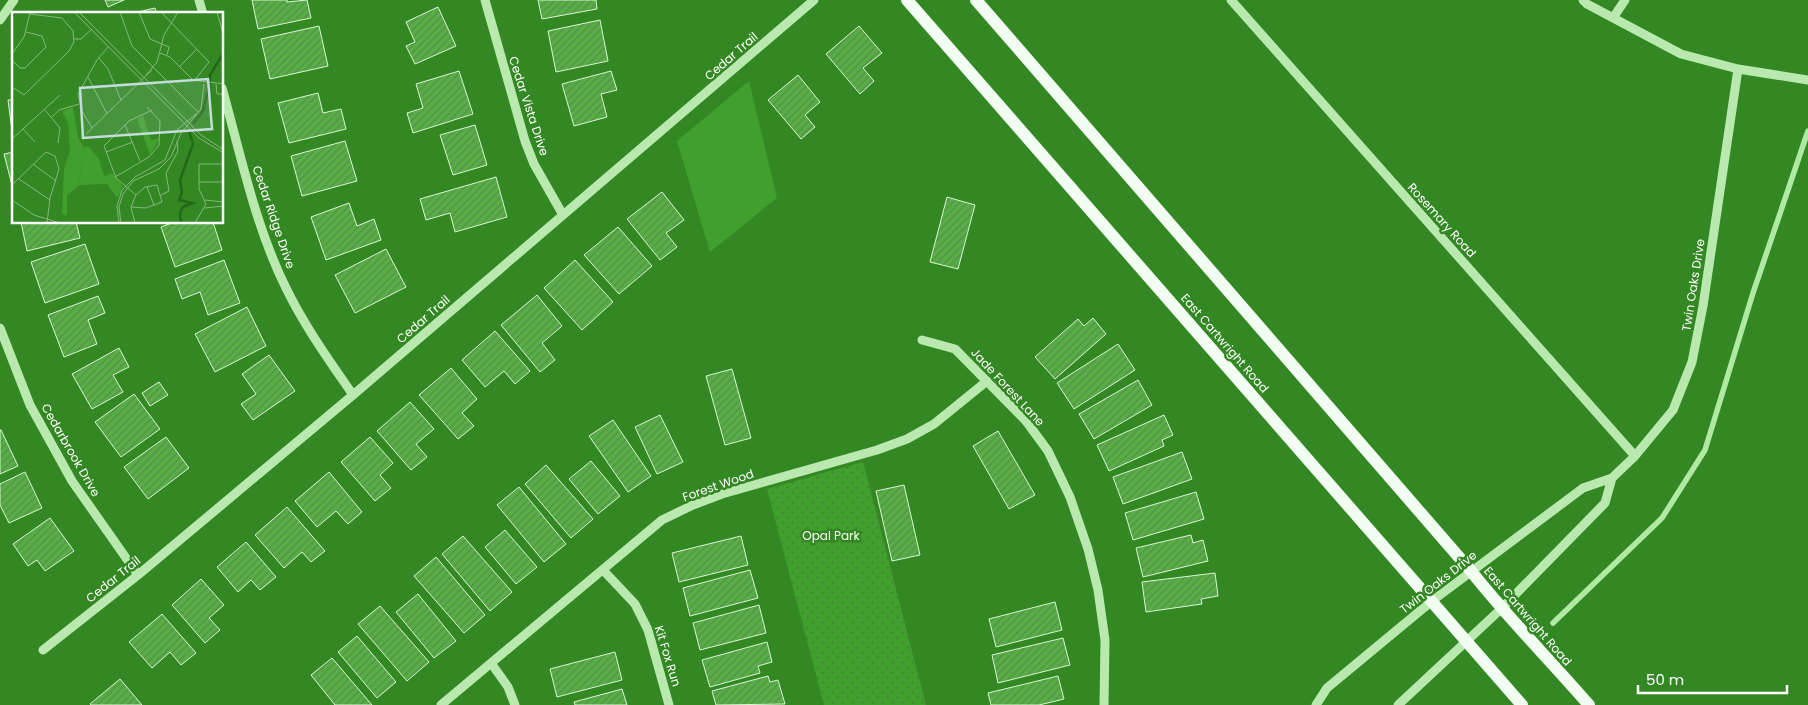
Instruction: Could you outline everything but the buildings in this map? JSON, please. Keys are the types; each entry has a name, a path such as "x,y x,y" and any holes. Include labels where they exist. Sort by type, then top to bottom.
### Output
{"main road":[{"name":"East Cartwright Road","path":"907,0 1522,705"},
{"name":"East Cartwright Road","path":"976,0 1471,571 1501,609 1530,638 1589,705"}],"street":[{"path":"0,20 14,0"},
{"name":"Cedar Vista Drive","path":"485,0 525,142 534,164 563,215"},
{"name":"Cedar Trail","path":"43,650 138,575 353,395 814,0"},
{"name":"Rosemary Road","path":"1231,0 1634,456"},
{"path":"1583,0 1681,54 1738,69 1808,80"},
{"path":"1613,18 1624,0"},
{"name":"Twin Oaks Drive","path":"1316,705 1327,688 1471,571 1584,488 1612,478 1634,456 1673,410 1692,362 1703,306 1738,69"},
{"name":"Cedar Ridge Drive","path":"224,95 266,241 286,287 308,329 353,395"},
{"name":"Cedarbrook Drive","path":"0,328 30,404 72,481 138,575"},
{"name":"Jade Forest Lane","path":"922,340 955,349 1026,421 1048,451 1070,497 1088,549 1098,590 1105,640 1104,705"},
{"name":"Forest Wood","path":"441,705 662,520 722,494 907,440 934,424 987,381"},
{"name":"Twin Oaks Drive","path":"1398,705 1501,609 1605,503 1612,478"},
{"name":"Kit Fox Run","path":"603,570 636,604 648,630 669,705"},
{"path":"491,663 508,687 515,705"}],"green space":[{"path":"749,81 777,198 710,252 677,141"},
{"name":"Opal Park","path":"863,462 926,705 824,705 767,489"}],"waterway":[{"path":"1553,623 1662,518 1705,450 1753,293 1808,131"}]}
